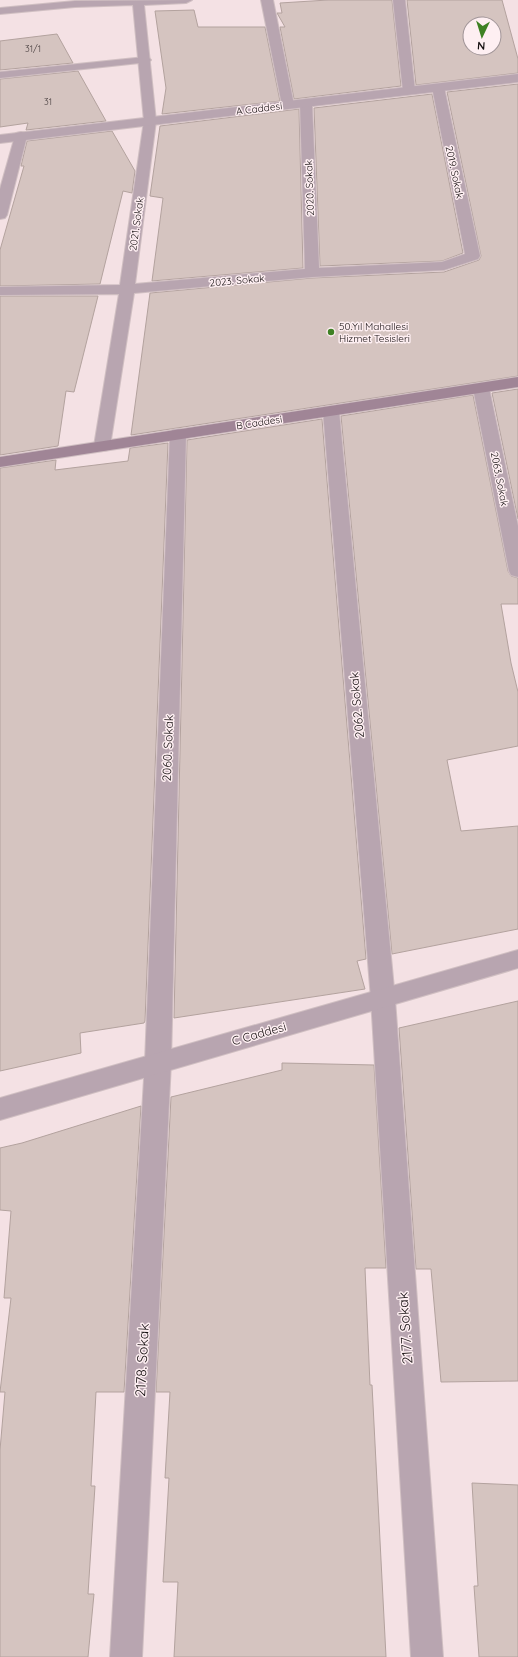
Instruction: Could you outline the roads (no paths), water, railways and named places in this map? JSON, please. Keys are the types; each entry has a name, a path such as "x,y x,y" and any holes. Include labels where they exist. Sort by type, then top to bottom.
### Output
{"main road":[{"name":"B Caddesi","path":"0,462 518,382"}],"street":[{"path":"0,11 75,4 186,0"},
{"path":"267,0 288,105"},
{"path":"399,0 409,91"},
{"name":"2021. Sokak","path":"102,446 127,290 150,121 138,1"},
{"name":"A Caddesi","path":"0,139 518,78"},
{"name":"2019. Sokak","path":"438,87 472,256"},
{"name":"2020. Sokak","path":"306,103 312,273"},
{"path":"0,215 21,136"},
{"name":"2023. Sokak","path":"0,291 127,290 312,273 444,266 472,256"},
{"name":"2063. Sokak","path":"481,388 518,570"},
{"name":"2062. Sokak","path":"331,411 383,999"},
{"name":"2060. Sokak","path":"158,1062 178,434"},
{"name":"C Caddesi","path":"0,1109 518,959"},
{"name":"2177. Sokak","path":"383,999 427,1657"},
{"name":"2178. Sokak","path":"126,1657 158,1062"}],"lane":[{"path":"0,75 145,60"}],"place":[{"name":"50.Yıl Mahallesi Hizmet Tesisleri","path":"331,332"}]}
